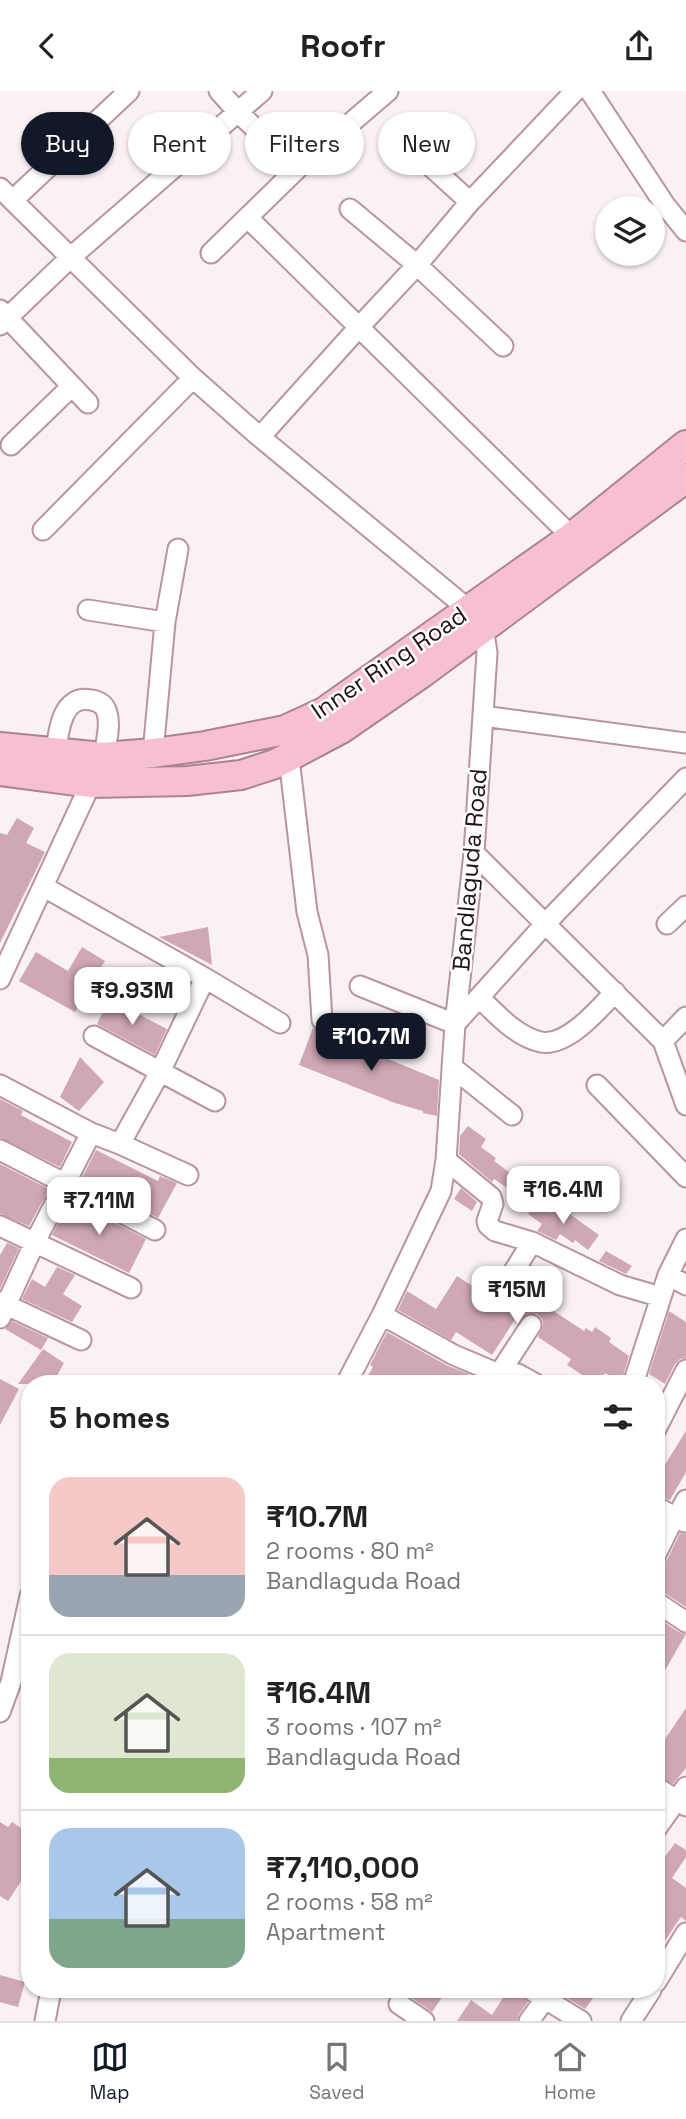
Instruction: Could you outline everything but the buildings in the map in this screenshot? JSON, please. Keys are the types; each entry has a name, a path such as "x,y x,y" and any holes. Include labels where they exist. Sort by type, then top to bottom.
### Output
{"highway":[{"name":"Inner Ring Road","path":"0,771 91,783 187,782 241,775 289,758 341,729 422,673 475,618 686,445"},
{"name":"Inner Ring Road","path":"0,747 103,757 205,747 285,730 324,712 475,618 686,478"}],"street":[{"path":"129,91 7,194 193,378 475,618"},
{"path":"219,91 245,119"},
{"path":"89,403 3,318 262,91"},
{"path":"364,112 388,91"},
{"path":"260,437 417,265 470,202 575,91"},
{"path":"590,91 665,205 686,229"},
{"path":"211,253 291,175"},
{"path":"441,175 470,202"},
{"path":"350,209 417,265 503,346"},
{"path":"248,218 572,537"},
{"path":"43,530 193,378"},
{"path":"11,445 72,386"},
{"path":"153,753 165,622 178,549"},
{"path":"88,610 165,622"},
{"name":"Bandlaguda Road","path":"351,1375 441,1192 446,1160 455,1024 474,853 487,653 475,618"},
{"path":"1,974 103,757 108,729 107,712 103,704 83,699 67,709 59,728 56,752"},
{"path":"482,716 686,743"},
{"path":"289,758 307,912 318,955 322,1020"},
{"path":"360,986 455,1024 545,925 686,778"},
{"path":"474,853 663,1041 686,1105"},
{"path":"44,887 280,1023"},
{"path":"667,924 686,906"},
{"path":"120,1144 160,1072 205,978"},
{"path":"480,997 501,1018 525,1035 543,1042 564,1038 615,992"},
{"path":"663,1041 686,1017"},
{"path":"94,1036 215,1101"},
{"path":"452,1067 512,1115"},
{"path":"0,1085 91,1133 188,1175"},
{"path":"597,1085 686,1177"},
{"path":"81,1341 2,1308 91,1133"},
{"path":"0,1150 155,1230"},
{"path":"446,1160 491,1197 492,1204 487,1221 491,1228 532,1242 620,1285 661,1297"},
{"path":"0,1226 131,1287"},
{"path":"636,1375 668,1275 686,1239"},
{"path":"514,1271 532,1242"},
{"path":"668,1275 686,1285"},
{"path":"382,1315 454,1355 499,1374 520,1375"},
{"path":"499,1374 531,1325"},
{"path":"665,1411 686,1370"},
{"path":"665,1509 683,1513"},
{"path":"665,1536 674,1518 683,1513"},
{"path":"665,1608 686,1622"},
{"path":"0,1712 11,1682 21,1637"},
{"path":"665,1791 683,1798 665,1819"},
{"path":"665,1967 686,1933"},
{"path":"45,2021 49,1998"},
{"path":"529,2021 540,1998"},
{"path":"550,1998 581,2021"},
{"path":"631,2021 646,1998"},
{"path":"399,2004 424,2021"}]}
